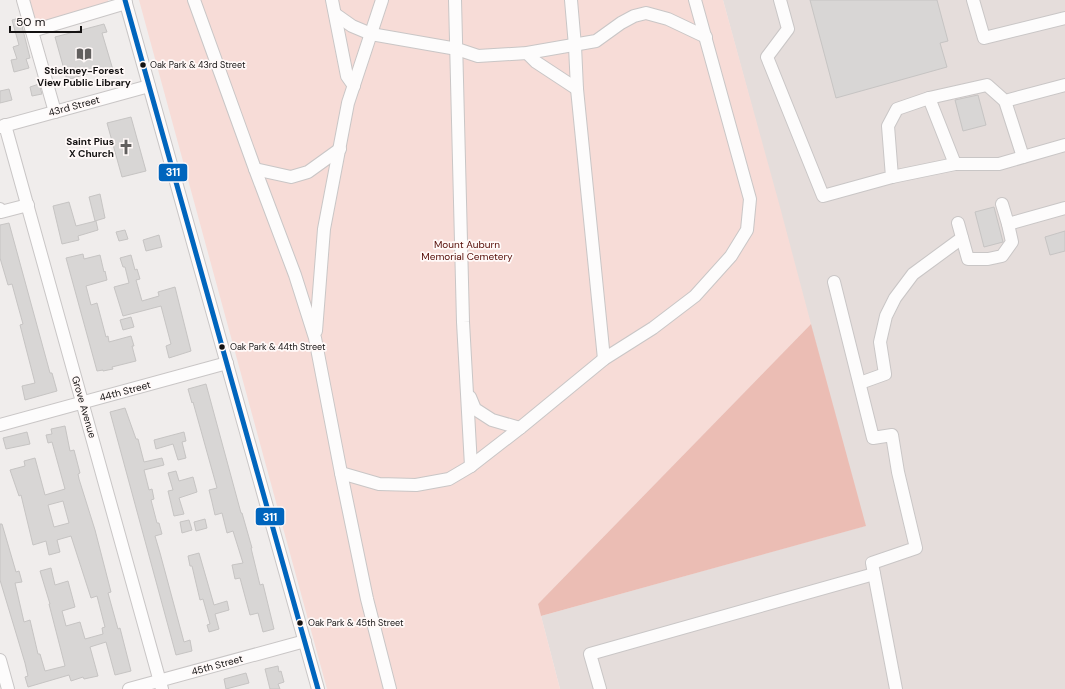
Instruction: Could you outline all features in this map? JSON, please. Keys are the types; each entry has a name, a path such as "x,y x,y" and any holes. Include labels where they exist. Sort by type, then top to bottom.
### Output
{"street":[{"path":"23,0 55,112"},
{"path":"194,0 255,169 296,275 315,338 367,599 390,689"},
{"path":"332,0 347,76 354,86"},
{"path":"315,338 324,229 348,103 382,0"},
{"path":"455,0 463,322 471,466"},
{"path":"571,0 577,89 604,359"},
{"path":"341,473 379,484 416,485 449,479 471,466 604,359 653,328 695,296 731,256 747,230 750,199 695,0"},
{"path":"780,0 788,29 767,57 823,196 892,177 955,164 998,164 1065,145"},
{"path":"973,0 984,38 1065,18"},
{"path":"32,31 126,2 318,689"},
{"path":"335,14 352,26 371,34 457,49 478,56 527,53 575,46 596,41 621,23 634,16 646,13 668,19 706,37"},
{"path":"527,53 536,62 577,89"},
{"path":"892,177 888,126 897,109 929,98 987,85 1005,101 1023,157"},
{"path":"1005,101 1065,85"},
{"name":"43rd Street","path":"3,126 149,86"},
{"path":"929,98 955,164"},
{"name":"Grove Avenue","path":"3,126 28,205 161,685"},
{"path":"255,169 291,177 308,172 340,149"},
{"path":"958,224 968,259 988,260 1002,256 1012,242 1002,204"},
{"path":"0,209 1,212 28,205"},
{"path":"1008,224 1065,208"},
{"path":"860,383 885,374 880,342 886,316 900,292 913,274 962,238"},
{"path":"834,282 873,438 892,435 898,472 916,548 872,563 896,689"},
{"name":"44th Street","path":"0,425 227,363"},
{"path":"467,392 475,409 492,420 520,428"},
{"path":"600,689 590,654 874,574"},
{"name":"45th Street","path":"129,689 161,685 305,641"},
{"path":"0,660 8,689"}],"shaded area":[{"path":"723,0 1065,0 1065,689 560,689 541,616 865,526"},
{"path":"811,324 866,526 541,616 538,604"}],"green space":[{"path":"29,0 108,0 109,5 36,26"},
{"name":"Mount Auburn Memorial Cemetery","path":"139,0 723,0 811,324 538,604 560,689 327,689"}],"building":[{"path":"810,0 937,0 948,41 940,43 947,67 836,98"},
{"path":"20,18 30,58 26,59 29,68 14,72 11,60 17,59 13,47 19,45 12,20"},
{"name":"Stickney-Forest View Public Library","path":"104,24 107,32 102,33 113,70 101,73 100,70 67,80 55,37"},
{"path":"39,84 42,94 32,96 30,87"},
{"path":"9,89 12,100 0,103 0,91"},
{"path":"978,95 986,125 963,131 955,100"},
{"name":"Saint Pius X Church","path":"131,117 146,171 122,177 107,123"},
{"path":"100,194 105,218 95,221 89,197"},
{"path":"69,202 76,226 96,221 98,230 78,236 79,240 62,244 53,206"},
{"path":"994,207 1003,242 984,247 975,212"},
{"path":"9,223 50,373 52,373 57,391 25,400 22,386 35,383 20,325 23,324 12,284 8,285 0,258 0,225"},
{"path":"125,230 128,239 119,241 116,232"},
{"path":"1065,231 1065,251 1050,255 1045,237"},
{"path":"159,235 162,247 146,251 143,240"},
{"path":"83,254 84,259 100,255 104,272 105,271 107,280 86,286 91,305 97,303 106,337 108,336 109,342 131,336 136,361 112,367 113,369 97,371 66,258"},
{"path":"131,255 135,270 137,269 140,279 136,280 142,301 159,296 158,292 175,287 191,351 169,358 166,346 171,344 161,306 123,316 114,287 129,283 125,267 123,267 120,258"},
{"path":"131,317 134,327 123,330 120,320"},
{"path":"206,384 252,548 260,585 263,584 274,629 263,632 258,613 250,615 240,578 235,579 232,565 243,563 233,531 227,533 222,513 215,515 209,490 217,488 188,389"},
{"path":"125,408 136,439 138,439 144,462 162,458 164,465 144,470 149,490 152,489 154,499 151,500 157,523 159,523 162,534 155,536 184,642 190,640 192,651 176,655 110,412"},
{"path":"65,426 70,451 74,450 80,473 78,474 79,479 95,530 111,592 108,593 118,629 120,628 131,671 115,675 106,642 90,647 98,676 84,679 83,677 71,681 69,675 28,687 25,677 28,676 25,663 0,580 0,524 2,524 16,572 19,571 22,582 15,583 24,622 30,620 38,654 40,654 45,671 65,666 50,604 40,571 51,568 55,585 68,581 75,607 62,611 66,626 80,622 85,639 103,634 102,628 105,627 97,596 91,598 71,536 57,540 60,552 49,555 46,541 33,545 21,495 19,496 10,470 25,466 24,461 35,458 45,495 65,489 52,442 48,443 46,435 52,434 51,429","holes":["63,501 69,523 54,527 48,505"]},
{"path":"27,432 30,444 6,449 3,438"},
{"path":"184,432 186,441 182,442 186,458 178,460 173,444 156,449 154,440"},
{"path":"176,471 179,481 193,477 197,492 179,498 184,514 174,516 168,491 173,490 168,473"},
{"path":"205,519 207,528 196,531 194,522"},
{"path":"189,520 192,530 182,533 180,522"},
{"path":"199,553 214,605 227,601 229,610 215,614 219,629 209,632 207,625 210,624 203,599 200,600 192,566 190,566 188,556"},
{"path":"278,666 284,682 278,684 280,689 270,689 265,669"},
{"path":"246,673 249,683 226,689 224,679"}],"transit line":[{"name":"311","path":"125,0 318,689"}],"place":[{"name":"Stickney-Forest View Public Library","path":"84,54"},
{"name":"Oak Park & 43rd Street","path":"143,65"},
{"name":"Saint Pius X Church","path":"126,147"},
{"name":"Oak Park & 44th Street","path":"222,347"},
{"name":"Oak Park & 45th Street","path":"300,623"}]}
